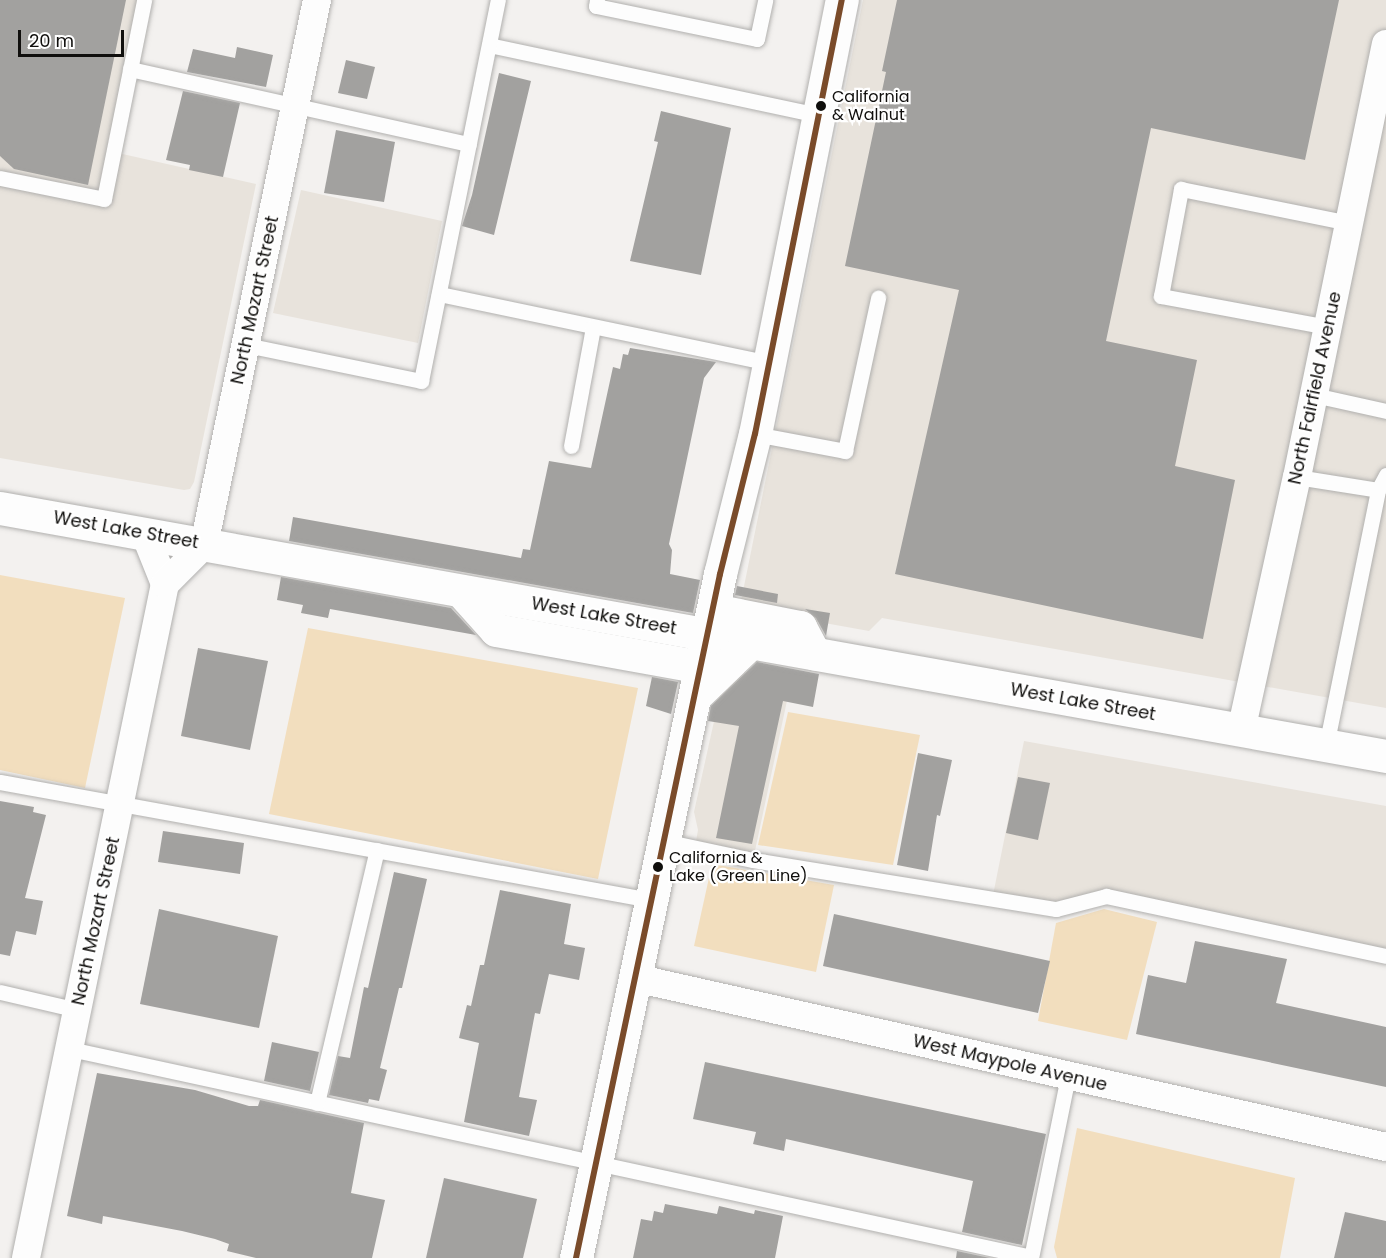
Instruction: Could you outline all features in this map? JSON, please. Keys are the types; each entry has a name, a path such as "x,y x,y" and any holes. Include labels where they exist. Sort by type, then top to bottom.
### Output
{"main road":[{"path":"576,1258 710,623 755,434 842,0"},
{"name":"West Lake Street","path":"0,508 461,591 710,623 752,642 1386,756"},
{"path":"461,591 496,630 699,680 752,642"},
{"path":"710,623 800,627 814,653"}],"street":[{"name":"North Mozart Street","path":"204,544 317,0"},
{"name":"North Fairfield Avenue","path":"1241,731 1297,477 1386,44"},
{"path":"146,534 165,584 204,544"},
{"name":"North Mozart Street","path":"26,1258 165,584"},
{"name":"West Maypole Avenue","path":"635,978 1386,1147"}],"lane":[{"path":"0,178 104,199 144,0"},
{"path":"246,345 421,381 498,0"},
{"path":"597,0 596,6 757,39 765,0"},
{"path":"489,45 819,115"},
{"path":"130,69 469,144"},
{"path":"1328,327 1161,296 1181,189 1349,223"},
{"path":"439,294 769,363"},
{"path":"755,434 845,451 878,298"},
{"path":"571,446 593,327"},
{"path":"1314,395 1386,411"},
{"path":"1326,746 1378,490 1386,475"},
{"path":"1297,477 1378,490"},
{"path":"0,782 651,900"},
{"path":"664,841 753,860 1046,908 1056,909 1106,896 1386,956"},
{"path":"317,1103 377,850"},
{"path":"0,992 78,1010"},
{"path":"70,1049 1031,1258 1068,1076"}],"shaded area":[{"path":"0,0 149,0 118,153 256,184 194,482 190,489 184,490 0,458"},
{"path":"863,0 1386,0 1386,708 882,618 869,631 746,609 741,601"},
{"path":"301,190 442,221 418,343 273,313"},
{"path":"0,575 125,598 85,788 0,770"},
{"path":"308,628 638,688 598,879 269,814"},
{"path":"733,671 791,682 753,860 695,847 698,830 694,812 724,676"},
{"path":"788,712 920,735 893,865 758,845"},
{"path":"1024,741 1386,806 1386,956 1106,896 1056,909 992,900"},
{"path":"712,864 834,885 816,972 694,946"},
{"path":"1104,909 1157,922 1127,1040 1038,1021 1056,923"},
{"path":"1077,1128 1295,1178 1280,1258 1057,1258 1054,1247"}],"building":[{"path":"0,0 126,0 88,185 14,169 0,156"},
{"path":"897,0 1339,0 1305,160 1151,128 1106,341 1197,360 1175,466 1235,480 1203,639 895,574 959,290 845,266 886,72 882,71"},
{"path":"237,47 273,55 266,87 187,72 193,49 235,58"},
{"path":"346,60 375,67 367,99 338,93"},
{"path":"499,73 531,81 494,235 462,226 472,195"},
{"path":"183,91 240,103 223,177 189,170 190,165 166,160"},
{"path":"661,111 731,128 701,275 630,261 658,142 654,141"},
{"path":"336,130 395,142 384,202 324,193"},
{"path":"630,348 716,362 704,378 669,544 672,550 670,574 700,580 693,613 289,541 293,517 521,558 523,549 530,550 549,461 591,468 613,367 620,369 623,354 628,355"},
{"path":"281,577 451,608 476,635 330,609 328,618 301,613 303,605 277,600"},
{"path":"737,586 778,594 777,603 735,595"},
{"path":"805,609 830,613 826,636 816,618"},
{"path":"198,648 268,661 250,750 181,736"},
{"path":"757,662 819,674 813,707 783,701 752,844 716,838 739,726 708,721 711,706"},
{"path":"652,677 678,682 671,714 646,706"},
{"path":"918,753 952,760 940,816 937,815 928,871 897,865"},
{"path":"1018,777 1050,783 1038,840 1006,833"},
{"path":"0,801 34,807 33,812 46,815 25,898 43,901 36,935 16,931 10,956 0,954"},
{"path":"163,831 244,843 240,874 158,862"},
{"path":"394,872 427,879 402,988 399,988 380,1068 387,1070 379,1101 369,1099 368,1103 329,1095 338,1056 350,1058 364,987 368,988"},
{"path":"500,890 571,904 564,944 585,948 579,980 549,974 540,1014 535,1013 519,1097 537,1100 529,1136 464,1122 479,1043 459,1038 467,1005 471,1006 480,965 484,965"},
{"path":"159,909 278,936 259,1028 140,1004"},
{"path":"834,914 1050,961 1038,1013 823,966"},
{"path":"1195,941 1287,959 1276,1003 1386,1027 1386,1087 1136,1034 1148,975 1186,983"},
{"path":"272,1042 319,1052 310,1091 264,1081"},
{"path":"705,1062 1046,1134 1022,1245 962,1232 973,1181 786,1139 784,1151 753,1144 756,1132 693,1119"},
{"path":"97,1073 195,1090 249,1106 258,1106 260,1100 364,1123 351,1193 385,1200 372,1258 256,1258 227,1251 229,1244 182,1231 103,1216 102,1224 67,1216"},
{"path":"444,1178 537,1199 523,1258 426,1258"},
{"path":"665,1204 717,1214 719,1206 754,1214 755,1210 783,1216 775,1258 633,1258 641,1219 652,1221 654,1211 663,1213"},
{"path":"1345,1212 1386,1221 1386,1258 1334,1258"},
{"path":"957,1251 990,1258 956,1258"}],"transit line":[{"path":"576,1258 720,574 755,434 842,0"}],"place":[{"name":"California & Walnut","path":"821,106"},
{"name":"California & Lake (Green Line)","path":"658,867"}]}
